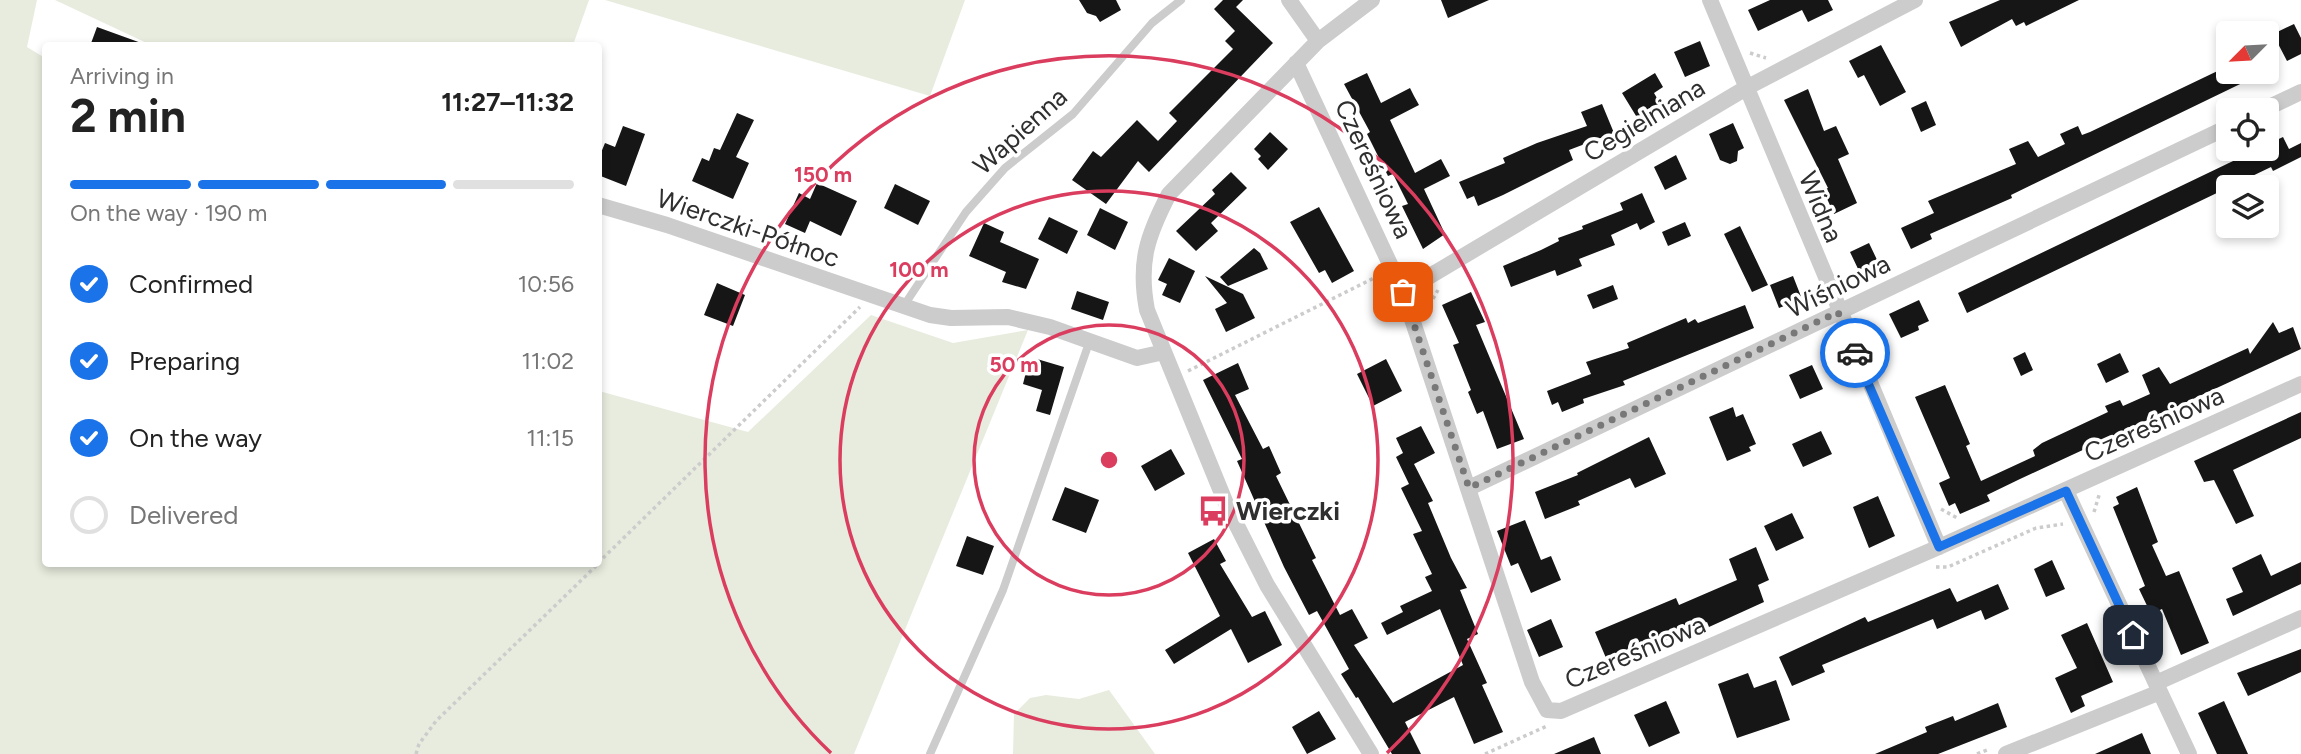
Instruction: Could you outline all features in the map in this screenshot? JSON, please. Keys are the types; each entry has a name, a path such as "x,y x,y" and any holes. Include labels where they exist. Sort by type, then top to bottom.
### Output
{"street":[{"path":"1289,0 1318,41"},
{"path":"1371,754 1267,585 1227,506 1147,310 1142,284 1143,256 1154,223 1169,194 1318,41 1372,0"},
{"name":"Widna","path":"1710,0 1838,312 1939,547"},
{"name":"Cegielniana","path":"1403,292 1745,88 1915,0"},
{"name":"Czereśniowa","path":"1296,63 1403,292 1532,682 1547,710 1561,711 2066,491 2301,384"},
{"path":"2279,102 2301,92"},
{"name":"Wiśniowa","path":"1469,488 2216,133"},
{"name":"Wierczki-Północ","path":"602,206 667,225 903,307 951,318 1025,320 1137,358 1164,352"},
{"path":"2066,491 2189,754"},
{"path":"2006,754 2158,688 2301,618"}],"lane":[{"name":"Wapienna","path":"903,307 966,212 1006,168 1073,114 1152,23 1181,0"},
{"path":"930,754 1003,590 1090,340"}],"path":[{"path":"1745,51 1771,60"},
{"path":"1186,372 1383,273"},
{"path":"602,559 872,296"},
{"path":"2094,513 2102,486"},
{"path":"1937,501 1939,507 1966,524"},
{"path":"1948,567 2036,528 2069,523"},
{"path":"416,754 419,744 436,721 594,567"},
{"path":"1485,754 1548,726"}],"shaded area":[{"path":"0,0 37,0 27,47 42,56 42,567 602,567 602,392 748,432 871,315 953,343 1028,330 854,754 0,754"},
{"path":"55,0 589,0 574,42 145,42"},
{"path":"605,0 965,0 930,96"},
{"path":"1109,690 1155,754 1013,754 1014,714 1030,698 1046,695 1079,699"}],"building":[{"path":"1079,0 1116,0 1121,10 1100,22 1096,16 1087,13"},
{"path":"1223,0 1243,0 1236,7 1273,43 1149,172 1138,161 1106,204 1072,180 1093,151 1101,157 1137,120 1158,141 1177,121 1169,113 1233,49 1225,41 1235,31 1214,9"},
{"path":"1441,0 1489,0 1448,18"},
{"path":"1770,0 1828,0 1833,10 1808,22 1802,10 1758,31 1748,10"},
{"path":"2000,0 2079,0 2026,26 2024,22 2016,26 2012,19 1961,47 1949,22"},
{"path":"2294,24 2301,38 2301,54 2287,61 2279,46 2279,31"},
{"path":"97,27 138,42 91,42"},
{"path":"1700,41 1710,66 1685,77 1674,52"},
{"path":"1881,45 1906,92 1880,106 1864,75 1858,78 1849,61"},
{"path":"2216,72 2216,84 2240,84 2011,195 2012,198 1930,234 1932,239 1911,249 1901,228 1934,213 1928,201 2016,164 2009,149 2028,141 2038,157 2065,144 2060,134 2078,126 2082,135"},
{"path":"1367,73 1381,103 1410,88 1419,105 1390,120 1415,173 1441,159 1450,176 1424,189 1445,234 1423,249 1402,206 1408,204 1393,174 1388,176 1367,134 1370,132 1344,84"},
{"path":"1655,73 1663,87 1654,93 1664,110 1641,124 1622,93"},
{"path":"1808,89 1824,131 1836,126 1849,154 1838,159 1857,203 1834,214 1823,190 1828,188 1784,100"},
{"path":"1926,101 1936,125 1921,132 1911,108"},
{"path":"1602,104 1614,133 1569,150 1573,160 1503,195 1478,206 1474,196 1467,199 1459,182 1505,163 1503,158 1537,143 1587,126 1581,112"},
{"path":"737,113 754,120 736,157 749,163 733,199 692,181 702,158 709,161 714,148 720,150"},
{"path":"1733,123 1744,148 1738,151 1737,161 1730,164 1720,160 1709,134"},
{"path":"623,126 645,134 626,186 602,177 602,150 605,143 615,147"},
{"path":"1270,132 1288,149 1268,170 1258,159 1261,156 1254,149"},
{"path":"2283,137 2289,149 2301,143 2301,157 2273,171 2271,167 2254,175 2216,175 2216,193 1967,313 1958,293 2233,161 2279,161 2279,139"},
{"path":"1676,155 1687,179 1665,190 1654,167"},
{"path":"1231,172 1247,188 1211,223 1218,231 1196,251 1176,231 1215,194 1212,190"},
{"path":"817,183 857,201 841,236 810,221 805,233 785,224 799,193 810,199"},
{"path":"895,184 930,201 918,225 884,208"},
{"path":"1642,193 1655,222 1640,230 1637,223 1611,235 1615,245 1579,259 1582,266 1557,276 1555,270 1511,287 1503,266 1559,241 1558,238 1583,229 1582,226 1623,210 1620,203"},
{"path":"1319,207 1354,271 1332,283 1325,270 1319,273 1290,222"},
{"path":"1100,208 1128,222 1115,250 1087,235"},
{"path":"1049,217 1078,231 1067,254 1038,239"},
{"path":"1685,222 1691,236 1668,246 1662,232"},
{"path":"984,223 1004,232 1000,242 1039,259 1026,289 1002,282 1006,272 969,256"},
{"path":"1740,226 1768,285 1752,292 1724,234"},
{"path":"1869,243 1879,264 1860,273 1850,252"},
{"path":"1254,248 1260,253 1268,269 1228,286 1220,277"},
{"path":"1169,258 1195,271 1180,303 1162,295 1167,284 1158,280"},
{"path":"1205,276 1243,294 1255,318 1226,332 1215,309 1227,303"},
{"path":"1793,276 1802,299 1779,308 1770,285"},
{"path":"717,283 745,295 733,326 704,315"},
{"path":"1613,285 1618,299 1593,309 1587,295"},
{"path":"1077,291 1109,302 1103,320 1071,309"},
{"path":"1471,292 1485,322 1476,325 1524,439 1497,449 1483,411 1477,414 1468,392 1471,390 1453,345 1459,343 1442,305"},
{"path":"1919,300 1929,321 1918,326 1919,330 1901,338 1889,314"},
{"path":"1745,305 1754,328 1623,381 1625,385 1583,399 1584,403 1562,412 1558,402 1552,405 1547,391 1591,374 1586,362 1629,348 1627,343 1686,318 1688,323 1695,319 1698,323"},
{"path":"2273,322 2279,333 2293,327 2301,349 1987,495 1990,501 1960,514 1955,503 1949,506 1939,483 1950,478 1915,397 1945,385 1970,444 1966,446 1981,481 2035,456 2033,450 2042,443 2108,412 2105,406 2120,400 2123,406 2150,394 2142,375 2159,367 2170,384 2248,348 2250,354"},
{"path":"2025,352 2033,370 2021,376 2013,358"},
{"path":"2120,353 2129,372 2106,383 2097,364"},
{"path":"1037,359 1064,367 1050,415 1036,411 1042,390 1023,384 1027,368 1034,370"},
{"path":"1386,359 1402,391 1373,406 1357,374"},
{"path":"1238,363 1249,389 1235,395 1263,449 1269,446 1281,473 1276,476 1316,558 1312,560 1340,615 1352,609 1368,638 1354,645 1393,703 1463,665 1440,609 1387,635 1381,623 1403,612 1400,606 1432,591 1425,577 1432,574 1413,534 1422,531 1401,488 1409,484 1396,457 1403,453 1396,438 1421,426 1435,453 1414,464 1433,501 1428,503 1467,588 1460,590 1478,634 1467,639 1487,683 1482,685 1503,732 1474,744 1454,697 1405,722 1421,754 1392,754 1341,674 1349,669 1317,611 1309,615 1284,567 1237,461 1242,459 1203,380"},
{"path":"1812,365 1823,389 1800,399 1789,375"},
{"path":"1733,407 1736,417 1743,414 1756,444 1749,447 1751,451 1727,461 1709,417"},
{"path":"2301,412 2301,438 2233,470 2254,516 2236,524 2214,480 2204,482 2194,461"},
{"path":"1821,431 1832,454 1803,467 1792,444"},
{"path":"1649,437 1666,474 1635,488 1630,478 1578,501 1580,505 1545,519 1535,492 1578,475 1577,473"},
{"path":"1171,449 1185,474 1155,491 1141,466"},
{"path":"1065,487 1099,500 1086,533 1052,520"},
{"path":"2137,487 2158,542 2152,545 2166,576 2179,571 2209,643 2181,655 2162,609 2151,614 2139,589 2145,586 2113,507 2119,504 2116,497"},
{"path":"1878,496 1895,536 1869,548 1853,507"},
{"path":"1792,513 1804,538 1776,551 1764,526"},
{"path":"1525,520 1541,560 1551,556 1561,580 1531,593 1518,563 1511,566 1497,531"},
{"path":"967,536 994,546 983,575 956,566"},
{"path":"1214,539 1226,561 1220,564 1252,617 1265,611 1282,645 1248,663 1231,629 1174,664 1165,650 1220,616 1188,553"},
{"path":"1756,547 1769,580 1758,585 1764,602 1709,627 1707,622 1659,643 1657,638 1606,658 1595,632 1676,598 1679,605 1737,580 1729,559"},
{"path":"2261,554 2271,576 2301,562 2301,584 2233,616 2226,599 2243,592 2232,568"},
{"path":"2052,560 2065,589 2046,597 2034,569"},
{"path":"1998,584 2009,609 1985,620 1981,610 1937,629 1933,619 1822,665 1825,672 1792,686 1779,657 1865,617 1868,622 1950,588 1957,602"},
{"path":"1551,619 1563,647 1539,657 1527,630"},
{"path":"2087,623 2113,682 2081,696 2085,706 2071,713 2055,678 2077,668 2061,635"},
{"path":"2301,649 2301,672 2248,696 2237,673"},
{"path":"1748,673 1754,688 1776,680 1790,720 1737,738 1718,684"},
{"path":"1666,701 1680,733 1649,747 1634,715"},
{"path":"2224,701 2248,754 2217,754 2198,713"},
{"path":"1998,703 2007,727 1938,754 1875,754 1927,732 1925,727 1953,716 1955,721"},
{"path":"1319,711 1336,739 1307,754 1292,727"},
{"path":"2142,733 2151,754 2095,754"},
{"path":"1594,737 1601,754 1554,754"}],"way so far":[{"path":"1403,292 1469,488 1838,312 1855,353"}],"place":[{"name":"Wierczki","path":"1213,511"}],"route":[{"path":"1855,353 1939,547 2066,491 2133,635"}]}
